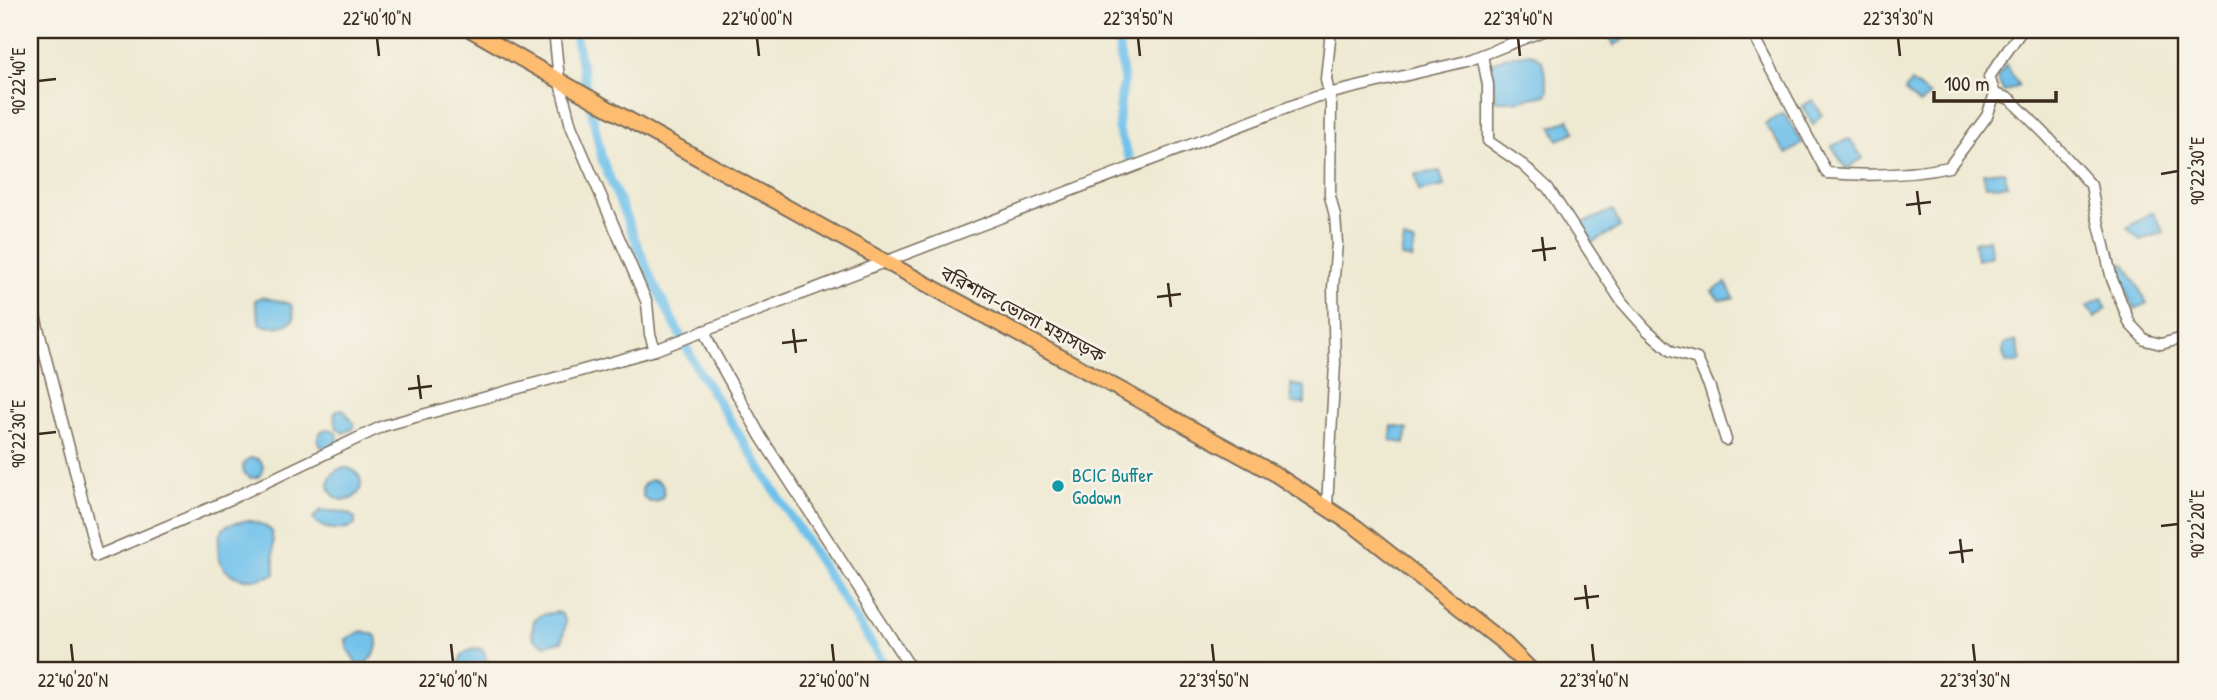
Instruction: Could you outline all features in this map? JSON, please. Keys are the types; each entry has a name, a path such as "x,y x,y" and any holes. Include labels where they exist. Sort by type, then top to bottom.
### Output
{"highway":[{"name":"বরিশাল-ভোলা মহাসড়ক","path":"471,30 884,261 1275,474 1356,527 1505,644 1531,670"}],"street":[{"path":"554,30 571,125 647,303 654,350"},
{"path":"1327,506 1335,364 1333,288 1337,243 1330,196 1331,104 1326,79 1331,30"},
{"path":"30,297 97,556 231,499 383,426 654,350 1315,97 1467,61 1545,30"},
{"path":"1751,30 1827,173 1861,175 1920,174 1950,167 1987,116 1995,94 1989,78 2022,30"},
{"path":"1482,55 1488,85 1488,141 1523,165 1548,188 1622,302 1647,330 1671,351 1697,359 1710,388 1726,440"},
{"path":"1995,94 2010,99 2091,185 2112,279 2130,324 2145,340 2161,344 2187,337"},
{"path":"700,333 761,437 912,670"}],"water":[{"path":"1606,30 1630,30 1633,34 1614,45"},
{"path":"1531,53 1542,60 1548,90 1546,95 1514,101 1496,101 1490,64 1504,57"},
{"path":"2006,65 2019,86 2004,92 1997,78"},
{"path":"1911,82 1930,96 1919,104 1905,91"},
{"path":"1813,100 1822,115 1813,125 1802,106"},
{"path":"1783,113 1803,143 1787,154 1765,124"},
{"path":"1569,119 1575,132 1558,140 1552,127"},
{"path":"1849,139 1863,158 1846,169 1832,146"},
{"path":"1440,171 1444,186 1419,191 1415,174"},
{"path":"2004,171 2008,185 1986,186 1983,173"},
{"path":"1613,210 1620,227 1592,243 1581,224"},
{"path":"2153,212 2164,232 2140,240 2127,228"},
{"path":"1404,239 1415,243 1412,259 1401,257"},
{"path":"1989,239 1992,256 1977,260 1974,242"},
{"path":"2125,264 2147,303 2135,309 2115,266"},
{"path":"1726,283 1734,298 1719,300 1712,291"},
{"path":"262,297 290,304 294,319 278,326 260,325 255,300"},
{"path":"2102,298 2106,308 2095,318 2087,307"},
{"path":"2016,341 2021,361 2007,363 2003,345"},
{"path":"1291,384 1305,387 1305,404 1292,403"},
{"path":"343,409 354,424 353,429 343,433 337,428 334,415 337,410"},
{"path":"1392,426 1408,429 1405,443 1391,441"},
{"path":"328,429 335,432 338,439 335,446 328,449 321,446 318,439 321,432"},
{"path":"253,458 260,461 263,468 260,475 253,478 246,475 243,468 246,461"},
{"path":"345,468 356,473 361,484 356,495 345,500 334,495 329,484 334,473"},
{"path":"653,480 661,483 664,491 661,499 653,502 645,499 642,491 645,483"},
{"path":"321,510 346,513 355,518 355,525 338,529 321,526 313,518"},
{"path":"248,520 272,531 275,574 264,578 243,578 234,576 221,563 218,553 222,531 228,525"},
{"path":"557,612 562,614 566,622 562,641 546,645 534,639 534,620 541,615"},
{"path":"362,631 375,635 377,647 366,664 357,664 347,648 346,639"},
{"path":"477,648 483,650 488,670 458,668 463,654"}],"waterway":[{"path":"574,30 602,159 651,278 697,368 888,670"},
{"path":"1116,30 1124,81 1118,129 1129,157"}],"place":[{"name":"BCIC Buffer Godown","path":"1058,486"}]}
